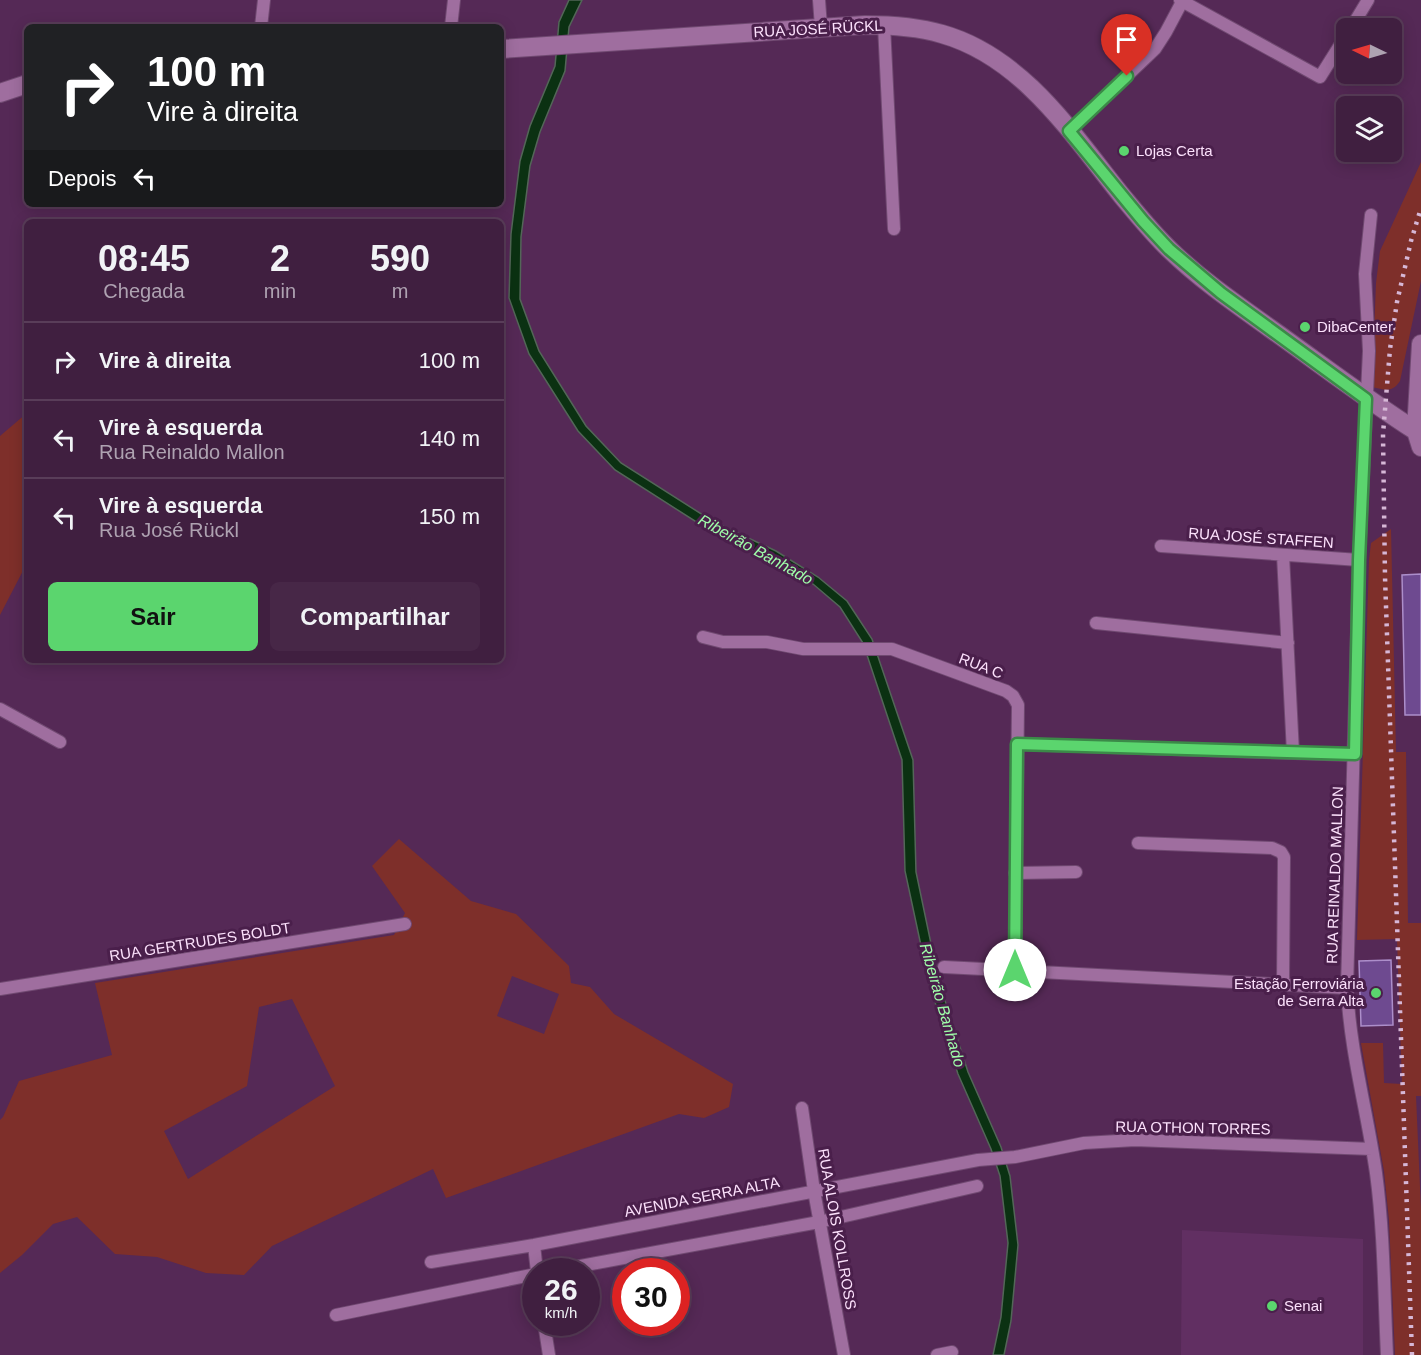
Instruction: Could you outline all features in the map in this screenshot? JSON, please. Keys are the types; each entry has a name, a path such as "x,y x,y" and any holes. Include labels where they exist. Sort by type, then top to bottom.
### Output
{"main road":[{"name":"RUA JOSÉ RÜCKL","path":"504,49 821,27 884,25 942,34 989,55 1029,86 1143,221 1169,249 1221,293 1419,437"},
{"path":"0,93 24,85"},
{"path":"1419,437 1421,344"}],"street":[{"path":"261,24 264,0"},
{"path":"451,24 454,0"},
{"path":"819,0 821,27"},
{"path":"1069,131 1155,49 1182,0 1320,77 1336,52"},
{"path":"1357,18 1368,0"},
{"path":"884,25 894,229"},
{"name":"RUA REINALDO MALLON","path":"1371,215 1365,274 1369,351 1359,560 1347,988 1350,1028 1372,1149 1379,1208 1387,1355"},
{"name":"RUA JOSÉ STAFFEN","path":"1161,546 1359,560"},
{"path":"1283,555 1293,753"},
{"path":"1096,623 1288,643"},
{"name":"RUA C","path":"703,637 723,642 757,641 803,649 880,647 900,652 1006,691 1013,696 1018,705 1015,970"},
{"path":"0,709 60,742"},
{"path":"1017,744 1355,754"},
{"path":"1138,843 1272,848 1281,852 1284,857 1283,985"},
{"path":"1015,873 1076,872"},
{"name":"RUA GERTRUDES BOLDT","path":"0,989 405,924"},
{"path":"944,967 1347,988"},
{"name":"RUA ALOIS KOLLROSS","path":"802,1108 819,1222 844,1355"},
{"name":"RUA OTHON TORRES","path":"978,1160 1015,1157 1084,1143 1135,1140 1372,1149"},
{"name":"AVENIDA SERRA ALTA","path":"431,1262 534,1245 978,1160"},
{"path":"600,1262 819,1222 977,1186"},
{"path":"534,1245 535,1258"},
{"path":"336,1315 522,1276"},
{"path":"546,1336 549,1355"},
{"path":"937,1355 952,1352"}],"shaded area":[{"path":"1421,162 1421,281 1400,381 1391,389 1381,389 1372,387 1376,283 1380,251"},
{"path":"24,416 24,569 0,615 0,436"},
{"path":"1391,529 1396,752 1406,752 1408,923 1421,923 1421,1096 1416,1096 1421,1210 1421,1355 1395,1355 1389,1220 1384,1171 1361,1043 1383,1043 1384,1083 1402,1084 1397,939 1357,940 1369,560 1371,543"},
{"path":"399,839 471,901 516,914 569,966 571,983 590,987 614,1014 733,1084 729,1107 704,1118 679,1114 446,1198 433,1169 272,1246 244,1275 206,1273 157,1257 115,1254 77,1217 53,1224 0,1273 0,1120 19,1081 112,1055 95,983 394,935 405,913 372,866","holes":["512,976 559,994 544,1034 497,1016","292,999 335,1086 188,1179 164,1131 247,1086 259,1007"]},
{"name":"Senai","path":"1182,1230 1363,1239 1363,1355 1181,1355"}],"water":[{"name":"Ribeirão Banhado","path":"569,0 582,0 569,27 565,71 540,132 530,166 521,237 520,299 539,351 586,426 621,463 714,522 776,551 818,577 847,601 872,639 913,760 916,872 939,982 968,1072 1001,1147 1010,1176 1018,1245 1011,1321 1004,1355 993,1355 1001,1317 1008,1243 1000,1176 991,1149 958,1074 929,983 905,871 902,760 863,643 840,607 813,584 771,559 709,530 615,470 578,431 529,354 509,298 511,234 520,161 530,126 555,66 559,22"}],"building":[{"path":"1421,574 1421,715 1405,715 1402,575"},
{"name":"Estação Ferroviária de Serra Alta","path":"1391,960 1393,1025 1361,1026 1359,961"}],"railway":[{"path":"1412,1355 1385,577 1383,434 1390,349 1397,302 1421,208"}],"place":[{"name":"Lojas Certa","path":"1124,151"},
{"name":"DibaCenter","path":"1305,327"},
{"name":"Estação Ferroviária de Serra Alta","path":"1376,993"},
{"name":"Senai","path":"1272,1306"}],"route":[{"path":"1015,970 1017,744 1355,754 1359,560 1366,399 1221,293 1169,249 1069,131 1127,76"}]}
